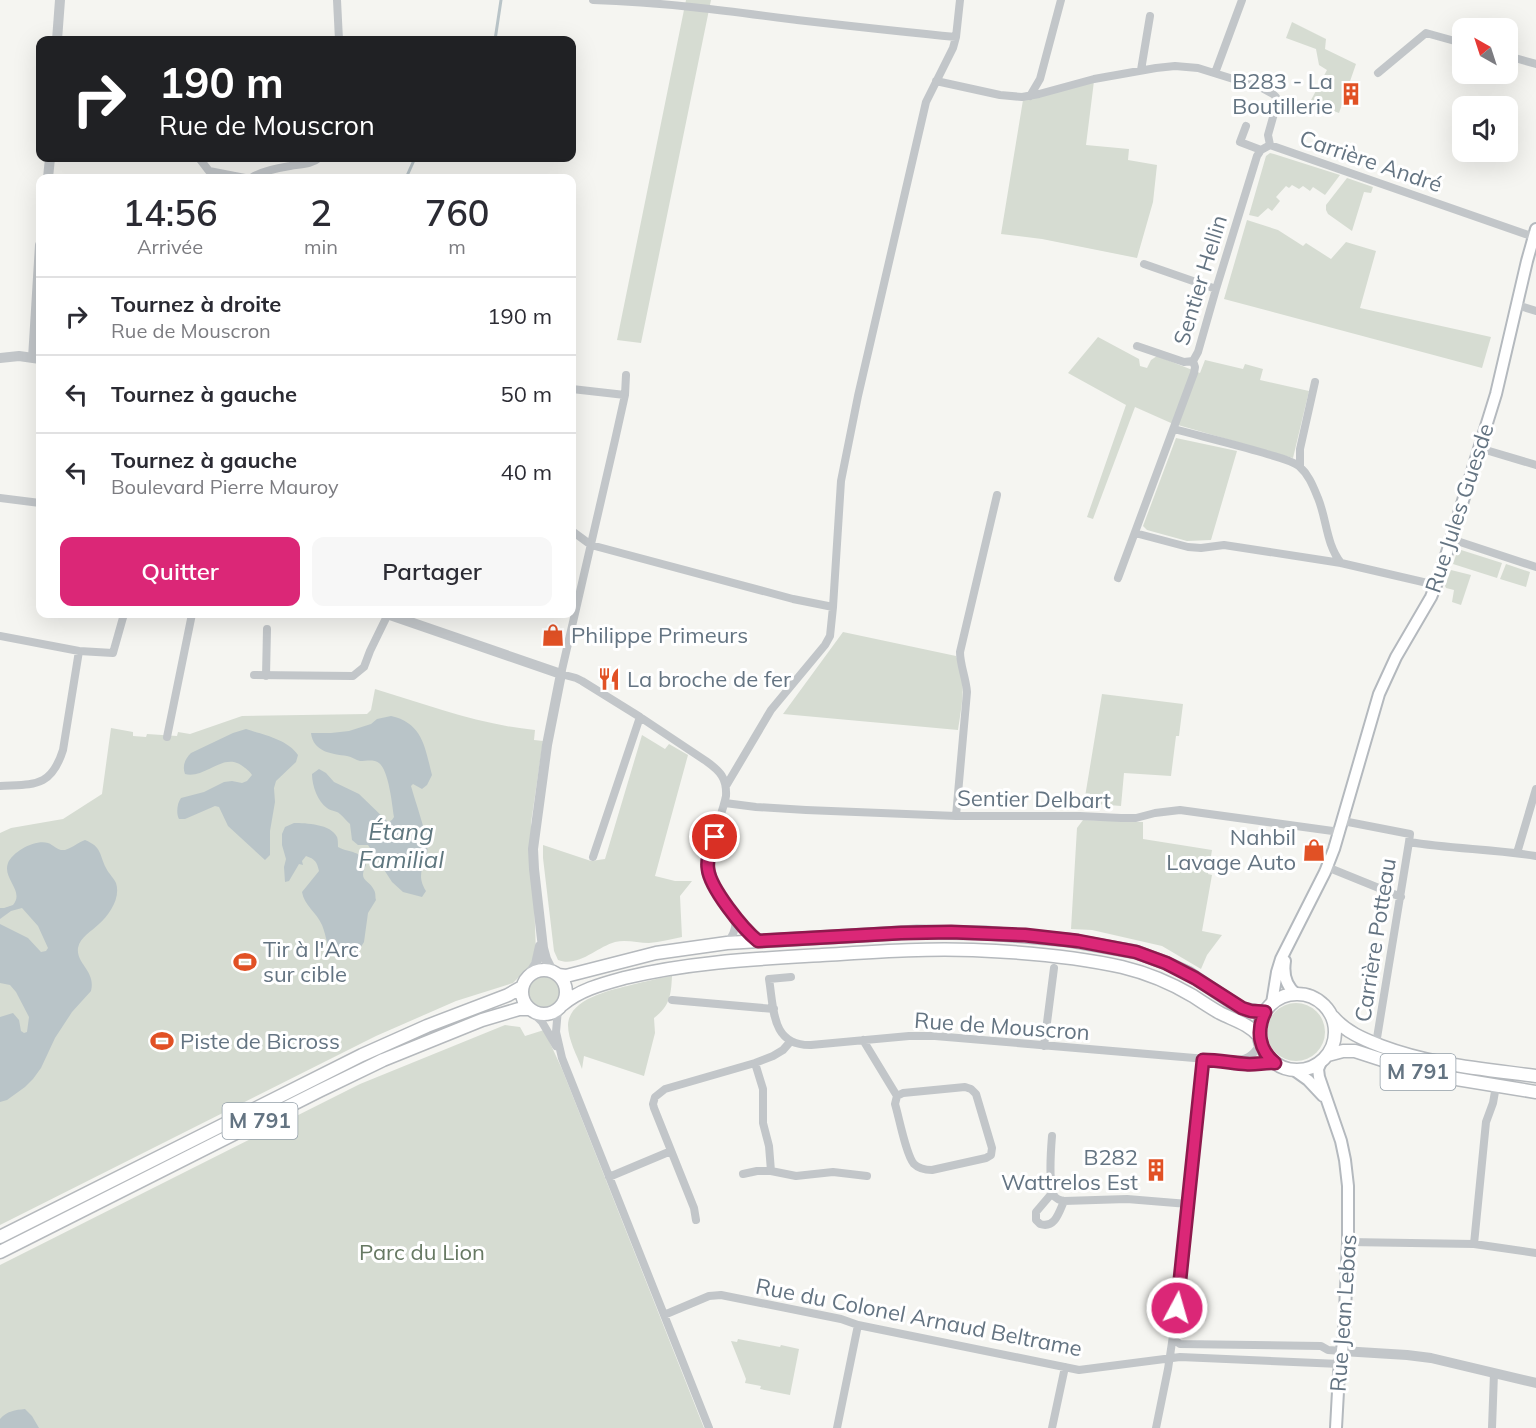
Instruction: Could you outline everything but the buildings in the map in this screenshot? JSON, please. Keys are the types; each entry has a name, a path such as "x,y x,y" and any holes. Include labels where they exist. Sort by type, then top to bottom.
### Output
{"main road":[{"name":"Rue Jules Guesde","path":"1269,1008 1279,965 1327,867 1342,827 1379,694 1392,664 1436,585 1496,394 1535,233"},
{"path":"1260,1039 1260,1024 1269,1008 1285,996 1305,995 1317,1000 1326,1008 1334,1022 1333,1046 1325,1058 1310,1068 1294,1070 1284,1068 1267,1055 1260,1039 1247,1025 1214,1010 1173,986 1138,971 1055,956 975,950 918,949 723,961 679,966 614,981 578,993 560,1007 546,1014 530,1010 524,1003 522,987 529,975 540,970 566,976 656,953 727,943 951,932 1025,935 1078,941 1126,950 1156,959 1195,978 1242,1008 1251,1011 1269,1008"},
{"name":"Rue Jules Guesde","path":"1290,944 1284,961 1284,971 1289,986 1296,994"},
{"path":"555,973 562,979 566,988 566,995 560,1007"},
{"name":"M 791","path":"0,1237 362,1055 444,1019 508,995 522,987"},
{"name":"M 791","path":"0,1252 383,1060 482,1020 519,1009 530,1010"},
{"name":"M 791","path":"1331,1015 1347,1030 1415,1058 1536,1076"},
{"name":"M 791","path":"1325,1058 1343,1050 1355,1051 1419,1072 1536,1092"},
{"name":"Rue Jean Lebas","path":"1325,1058 1319,1066 1318,1073 1344,1152 1349,1202 1344,1335 1336,1427"},
{"path":"1294,1070 1308,1080 1327,1101"}],"street":[{"path":"57,36 60,0"},
{"path":"336,0 339,36"},
{"path":"593,0 636,1 699,7 861,28 956,37"},
{"path":"726,786 771,710 828,641 831,632 842,474 924,109 950,56 956,37 960,0"},
{"path":"1030,96 1040,79 1061,0"},
{"path":"1215,73 1242,0"},
{"path":"1141,70 1150,16"},
{"path":"1378,73 1426,33 1452,40"},
{"path":"1518,59 1536,64"},
{"name":"Carrière André","path":"936,81 1006,97 1030,96 1084,81 1141,70 1166,66 1198,68 1269,90 1276,97 1277,105 1268,135 1270,145 1535,233"},
{"path":"1246,126 1240,142 1261,150 1270,145"},
{"name":"Sentier Hellin","path":"1118,578 1194,373 1193,361 1198,352 1240,196 1261,150"},
{"path":"203,162 209,171 224,174"},
{"path":"261,174 277,168 312,162"},
{"path":"1144,264 1215,289"},
{"path":"1517,305 1536,310"},
{"path":"1137,346 1184,362 1193,361"},
{"path":"0,358 19,356 36,359"},
{"path":"576,610 625,395 626,375"},
{"path":"1300,467 1300,449 1315,382"},
{"path":"576,389 625,395"},
{"path":"1174,429 1270,455 1300,467 1313,485 1322,508 1330,545 1341,563"},
{"path":"1479,448 1536,465"},
{"path":"957,816 967,692 960,652 997,495"},
{"path":"0,498 36,502"},
{"path":"576,534 591,545 793,599 833,607"},
{"path":"1135,534 1188,547 1224,545 1341,563 1436,585"},
{"path":"1451,539 1536,567"},
{"path":"0,636 79,651 113,653 123,618"},
{"path":"167,737 191,618"},
{"path":"254,675 353,676 364,667 385,618"},
{"path":"399,618 576,678 640,717 714,767 723,777 726,786 725,803 707,865 709,875 735,915 758,941"},
{"path":"555,973 545,955 540,927 533,849 546,753 574,618"},
{"path":"266,675 267,629"},
{"path":"0,786 33,784 44,780 59,762 63,750 79,651"},
{"path":"592,856 640,717"},
{"path":"1517,853 1536,789"},
{"name":"Sentier Delbart","path":"725,803 806,810 957,816 1130,818 1180,810 1410,834 1409,842"},
{"path":"1409,842 1536,856"},
{"name":"Carrière Potteau","path":"1377,1044 1409,842"},
{"path":"1327,867 1401,897"},
{"path":"727,943 735,931 735,915"},
{"path":"529,975 538,960 540,927"},
{"path":"1044,1046 1054,968"},
{"path":"696,1220 694,1208 654,1108 653,1100 665,1089 755,1063 779,1053 790,1042 778,1028 769,979 791,977"},
{"path":"672,1000 774,1009"},
{"path":"560,1007 555,1028 562,1058"},
{"path":"530,1010 545,1026 562,1058 709,1428"},
{"name":"Rue de Mouscron","path":"790,1042 805,1045 909,1036 936,1036 1230,1061 1249,1057 1260,1039"},
{"path":"863,1040 897,1096 895,1104 910,1158 917,1166 932,1170 991,1155 992,1148 976,1094 971,1089 965,1087 903,1093 897,1096"},
{"path":"1156,1428 1173,1339 1203,1060"},
{"name":"Rue de Mouscron","path":"1230,1061 1246,1064 1275,1063"},
{"path":"755,1063 763,1089 763,1123 769,1146 771,1172"},
{"path":"1474,1244 1486,1122 1496,1086"},
{"path":"1052,1136 1053,1192 1057,1198 1064,1201 1127,1199 1188,1204"},
{"path":"609,1177 671,1151"},
{"path":"743,1174 762,1170 796,1176 833,1172 867,1176"},
{"path":"1053,1192 1036,1212 1036,1220 1040,1224 1048,1226 1053,1224 1064,1201"},
{"path":"1348,1242 1474,1244 1536,1253"},
{"name":"Rue du Colonel Arnaud Beltrame","path":"664,1315 709,1296 721,1295 1084,1370 1180,1357 1340,1364"},
{"path":"837,1428 858,1325"},
{"path":"1173,1339 1180,1344 1321,1346 1328,1350 1418,1356 1536,1383"},
{"path":"1245,1360 1248,1344"},
{"path":"1052,1428 1065,1367"},
{"path":"1492,1428 1494,1373"}],"green space":[{"path":"686,0 711,0 641,343 617,340"},
{"path":"1292,22 1326,39 1325,49 1356,64 1339,113 1310,102 1327,70 1319,65 1316,49 1286,38"},
{"path":"1094,81 1086,145 1129,149 1128,160 1157,165 1153,202 1137,258 1042,239 1001,234 1023,100"},
{"path":"1270,153 1340,175 1325,195 1313,187 1310,191 1303,186 1299,189 1292,185 1289,188 1286,186 1276,197 1280,201 1272,211 1268,208 1258,217 1249,215 1266,156"},
{"path":"1347,178 1373,187 1371,193 1364,192 1352,231 1328,214 1326,210 1326,205"},
{"path":"1247,220 1278,230 1303,246 1306,243 1331,259 1346,242 1376,251 1360,308 1491,337 1482,368 1224,299"},
{"path":"1098,337 1139,359 1140,366 1147,368 1151,360 1157,356 1200,373 1205,360 1243,369 1245,364 1263,369 1260,380 1309,391 1293,458 1171,423 1135,407 1093,519 1087,517 1126,405 1068,373"},
{"path":"1176,438 1237,451 1211,540 1187,541 1147,530 1143,526"},
{"path":"1458,549 1502,563 1497,578 1453,564"},
{"path":"1506,564 1530,572 1526,587 1500,579"},
{"path":"1451,570 1471,575 1461,605 1452,602 1454,590 1445,586"},
{"path":"843,632 956,656 963,684 958,730 783,714"},
{"path":"375,689 475,719 535,730 534,740 543,741 531,823 536,952 530,966 513,983 456,1001 376,1036 0,1225 0,833 11,828 63,819 102,794 111,728 133,732 133,736 146,737 147,734 177,736 178,732 190,734 242,716 367,714 371,710"},
{"path":"1102,694 1183,704 1171,776 1124,773 1121,806 1084,803"},
{"path":"642,735 665,749 669,744 688,755 655,876 675,881 692,881 680,896 682,937 649,943 619,941 580,959 565,962 558,960 554,951 543,845 591,861 605,859"},
{"path":"1083,820 1143,822 1143,839 1212,850 1208,874 1212,875 1202,931 1222,935 1207,955 1201,969 1162,946 1092,930 1071,929 1077,828"},
{"path":"544,975 556,980 561,992 556,1004 544,1009 532,1004 527,992 532,980"},
{"path":"672,976 669,1000 654,1018 655,1033 644,1076 584,1056 582,1069 568,1031 570,1016 576,1008 583,1002 603,993"},
{"path":"1290,1003 1302,1003 1317,1011 1325,1026 1325,1038 1317,1053 1302,1061 1290,1061 1275,1053 1267,1038 1267,1026 1275,1011"},
{"name":"Parc du Lion","path":"505,1025 520,1027 525,1036 544,1030 562,1069 704,1428 0,1428 0,1265 360,1084"},
{"path":"738,1339 799,1349 790,1395 760,1389 761,1386 745,1383 746,1379 731,1341 737,1342"}],"water":[{"name":"Étang Familial","path":"391,716 410,724 421,738 432,775 422,789 413,784 411,786 427,845 421,872 422,884 426,891 422,897 403,892 392,882 368,845 358,845 352,840 350,824 321,802 313,784 312,774 319,769 334,782 359,794 388,822 392,820 394,817 390,788 379,763 360,761 349,756 324,751 315,744 311,733 349,731 371,724 377,719"},
{"path":"246,729 281,741 298,755 296,762 276,781 270,831 270,855 265,860 228,826 219,807 215,806 185,819 179,819 177,814 181,798 204,792 224,782 242,783 252,775 234,762 220,764 192,775 185,774 184,771 185,763 191,753"},
{"name":"Étang Familial","path":"294,823 318,825 329,829 337,837 338,847 358,854 366,865 363,877 372,886 376,900 368,913 364,942 359,950 351,955 336,957 333,954 320,921 303,897 302,892 319,871 315,861 306,856 302,861 303,865 299,864 289,881 285,882 286,859 282,834 285,827"},
{"path":"85,840 99,851 117,889 110,911 79,944 78,954 91,978 91,991 72,1012 33,1079 7,1100 0,1102 0,1017 13,1013 19,1020 21,1031 24,1033 27,1032 29,1017 16,992 10,985 0,983 0,924 28,938 41,952 48,948 38,926 22,908 11,911 0,919 0,908 13,905 16,900 15,890 8,874 8,863 15,854 31,844 43,842 65,850"},
{"path":"25,1409 39,1428 0,1428 0,1419 5,1414"}],"waterway":[{"path":"496,36 501,0"},
{"path":"408,174 413,162"}],"place":[{"name":"B283 - La Boutillerie","path":"1351,94"},
{"name":"Philippe Primeurs","path":"553,635"},
{"name":"La broche de fer","path":"609,679"},
{"name":"Nahbil Lavage Auto","path":"1314,850"},
{"name":"Tir à l'Arc sur cible","path":"245,962"},
{"name":"Piste de Bicross","path":"162,1041"},
{"name":"B282 Wattrelos Est","path":"1156,1170"}],"route":[{"path":"715,837 707,865 709,875 735,915 758,941 951,932 1025,935 1078,941 1136,952 1156,959 1174,966 1242,1008 1265,1012 1259,1033 1261,1045 1264,1052 1275,1063 1246,1064 1203,1060 1177,1308"}]}
